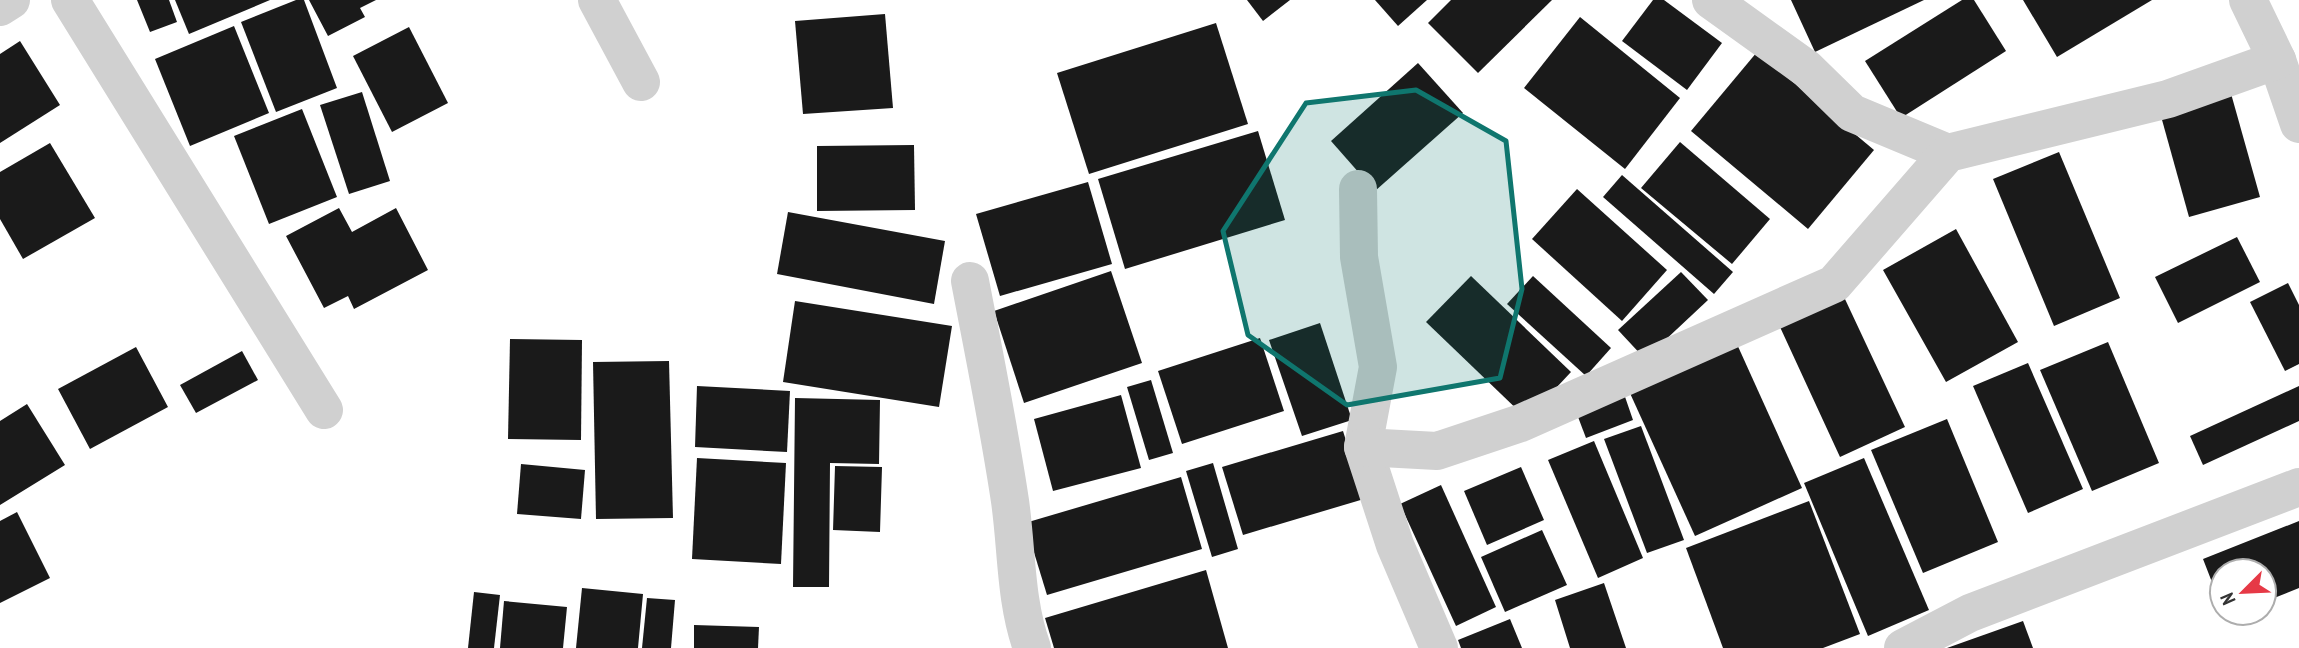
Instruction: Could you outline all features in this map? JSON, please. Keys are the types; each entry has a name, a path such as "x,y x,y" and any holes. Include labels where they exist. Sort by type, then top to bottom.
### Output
{"street":[{"path":"0,7 11,0"},
{"path":"70,0 324,410"},
{"path":"597,0 641,82"},
{"path":"1711,0 1807,69 1853,113 1948,153"},
{"path":"2248,0 2277,60 2299,124"},
{"path":"1363,447 1437,451 1521,423 1834,284 1948,153 2168,99 2277,60"},
{"path":"1358,189 1359,257 1378,367 1363,447 1395,545 1439,648"},
{"path":"970,281 998,422 1016,550 1022,620 1032,648"},
{"path":"1903,648 1970,613 2299,487"}],"highlighted area":[{"path":"1416,90 1506,141 1522,289 1500,378 1347,405 1248,335 1223,231 1306,103"}],"building":[{"path":"137,0 169,0 177,22 150,32"},
{"path":"175,0 270,0 189,34"},
{"path":"296,0 304,0 337,88 276,112 241,22"},
{"path":"309,0 376,0 360,8 365,17 328,36"},
{"path":"1247,0 1290,0 1263,21"},
{"path":"1375,0 1427,0 1398,26"},
{"path":"1451,0 1552,0 1478,73 1428,23"},
{"path":"1653,0 1664,0 1722,43 1687,90 1622,41"},
{"path":"1791,0 1924,0 1815,52"},
{"path":"1962,0 1974,0 2006,51 1901,118 1865,61"},
{"path":"2023,0 2152,0 2057,57"},
{"path":"885,14 893,108 803,114 795,21"},
{"path":"1580,17 1680,98 1625,169 1524,88"},
{"path":"1216,23 1248,124 1089,174 1057,73"},
{"path":"234,26 269,113 190,146 155,59"},
{"path":"409,27 448,103 392,132 353,56"},
{"path":"20,41 60,105 0,143 0,54"},
{"path":"1757,52 1874,150 1808,229 1691,131"},
{"path":"1418,63 1463,113 1375,191 1331,141"},
{"path":"2230,90 2260,197 2189,217 2159,109"},
{"path":"362,92 390,181 349,194 320,105"},
{"path":"302,109 337,197 269,224 234,136"},
{"path":"1258,131 1285,220 1125,269 1098,179"},
{"path":"1680,142 1770,219 1732,264 1641,188"},
{"path":"50,143 95,218 23,259 0,219 0,172"},
{"path":"914,145 915,210 817,211 817,146"},
{"path":"2059,152 2120,298 2054,326 1993,179"},
{"path":"1622,175 1733,272 1714,294 1603,197"},
{"path":"1088,182 1112,264 1000,296 976,214"},
{"path":"1577,189 1667,270 1622,321 1532,239"},
{"path":"339,208 352,232 396,208 428,270 354,309 348,296 324,308 286,236"},
{"path":"788,212 945,241 934,304 777,274"},
{"path":"1956,229 2018,342 1946,382 1883,270"},
{"path":"2237,237 2260,282 2178,323 2155,277"},
{"path":"1111,271 1142,363 1024,403 994,311"},
{"path":"1681,272 1708,300 1645,359 1618,330"},
{"path":"1471,276 1571,372 1527,419 1426,322"},
{"path":"1533,276 1611,348 1586,376 1507,304"},
{"path":"2288,283 2299,305 2299,364 2285,371 2250,302"},
{"path":"1844,297 1905,427 1840,457 1780,327"},
{"path":"795,301 952,326 939,407 783,382"},
{"path":"1320,323 1352,420 1302,436 1269,340"},
{"path":"1260,338 1284,411 1182,444 1158,371"},
{"path":"510,339 582,340 581,440 508,439"},
{"path":"1736,342 1802,488 1695,536 1629,391"},
{"path":"2108,342 2159,463 2092,491 2040,370"},
{"path":"136,347 168,407 90,449 58,389"},
{"path":"242,351 258,380 196,413 180,385"},
{"path":"669,361 673,518 596,519 593,362"},
{"path":"2028,363 2083,489 2028,513 1973,386"},
{"path":"1151,380 1173,453 1149,460 1127,387"},
{"path":"697,386 790,391 787,452 695,447"},
{"path":"2299,386 2299,421 2203,465 2190,436"},
{"path":"1623,391 1633,420 1586,438 1575,409"},
{"path":"1121,395 1141,468 1053,491 1034,419"},
{"path":"795,398 880,400 879,464 830,463 829,587 793,587"},
{"path":"27,404 65,465 0,505 0,421"},
{"path":"1947,419 1998,542 1923,573 1871,450"},
{"path":"1641,426 1684,540 1647,553 1604,439"},
{"path":"1343,431 1364,499 1243,535 1222,467"},
{"path":"1594,441 1643,558 1598,578 1548,460"},
{"path":"697,458 786,463 781,564 692,559"},
{"path":"1864,458 1929,610 1868,636 1804,483"},
{"path":"1213,463 1238,549 1212,557 1186,471"},
{"path":"521,464 585,470 581,519 517,514"},
{"path":"835,466 882,467 880,532 833,530"},
{"path":"1521,467 1544,520 1487,545 1464,491"},
{"path":"1181,477 1202,549 1047,595 1025,523"},
{"path":"1441,485 1496,607 1456,626 1400,504"},
{"path":"1809,501 1860,634 1823,648 1723,648 1686,548"},
{"path":"17,512 50,578 0,603 0,521"},
{"path":"2299,521 2299,588 2278,596 2278,557 2208,557"},
{"path":"1542,530 1567,585 1505,612 1481,557"},
{"path":"2208,557 2208,572 2203,559"},
{"path":"1206,570 1228,648 1054,648 1045,618"},
{"path":"1604,583 1626,648 1570,648 1555,600"},
{"path":"582,588 643,594 638,648 576,648"},
{"path":"474,592 500,595 494,648 468,648"},
{"path":"647,598 675,600 671,648 642,648"},
{"path":"504,601 567,607 563,648 500,648"},
{"path":"1510,619 1522,648 1461,648 1458,640"},
{"path":"2023,621 2033,648 1947,648"},
{"path":"694,625 759,627 758,648 694,648"}]}
